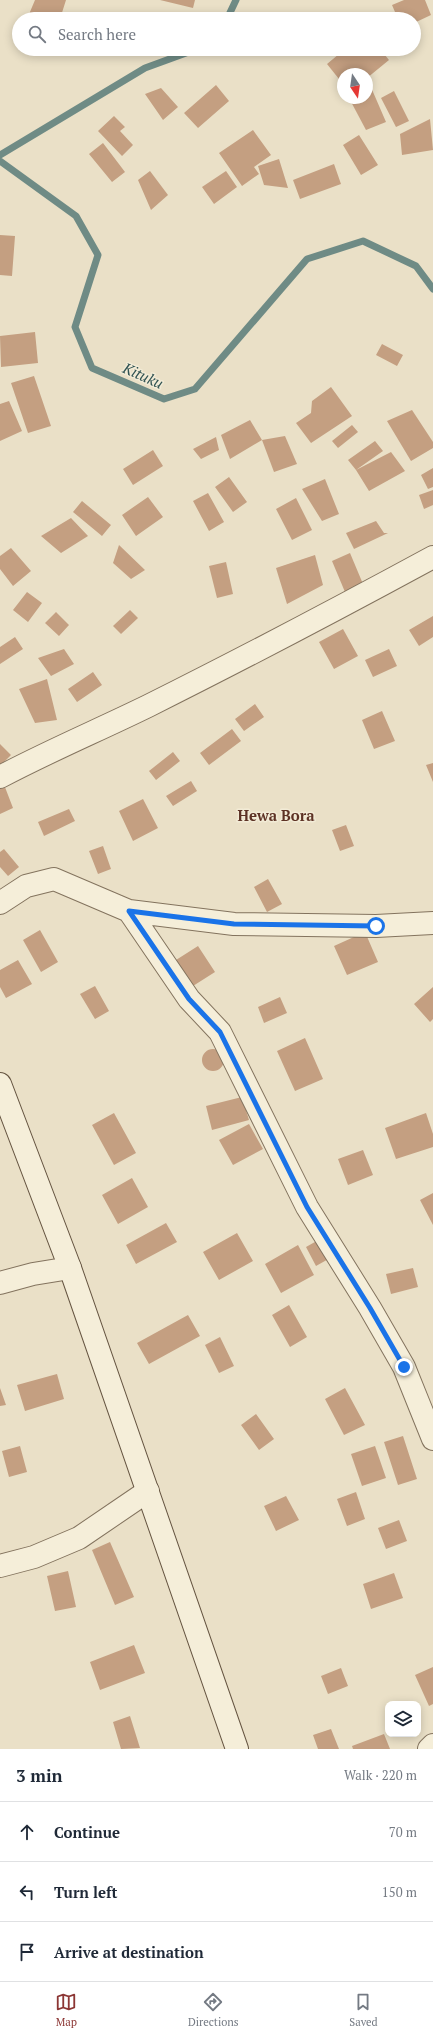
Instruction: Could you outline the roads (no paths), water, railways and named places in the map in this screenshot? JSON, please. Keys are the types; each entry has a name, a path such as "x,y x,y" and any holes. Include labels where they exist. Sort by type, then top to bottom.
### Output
{"street":[{"path":"0,777 96,728 147,706 315,620 433,557"},
{"path":"0,903 26,886 54,879 129,911 234,924 376,926 433,923"},
{"path":"129,911 189,999 220,1032 307,1207 370,1308 404,1367 433,1439"},
{"path":"0,1084 70,1268 237,1749"},
{"path":"0,1283 33,1274 70,1268"},
{"path":"0,1566 34,1557 79,1538 148,1491"},
{"path":"429,1749 433,1745"}],"waterway":[{"path":"230,12 236,0"},
{"path":"0,155 145,68 178,56"},
{"name":"Kituku","path":"0,161 76,216 98,255 75,327 92,368 164,399 195,389 307,259 363,241 416,266 433,289"}],"district":[{"name":"Hewa Bora","path":"276,816"}]}
